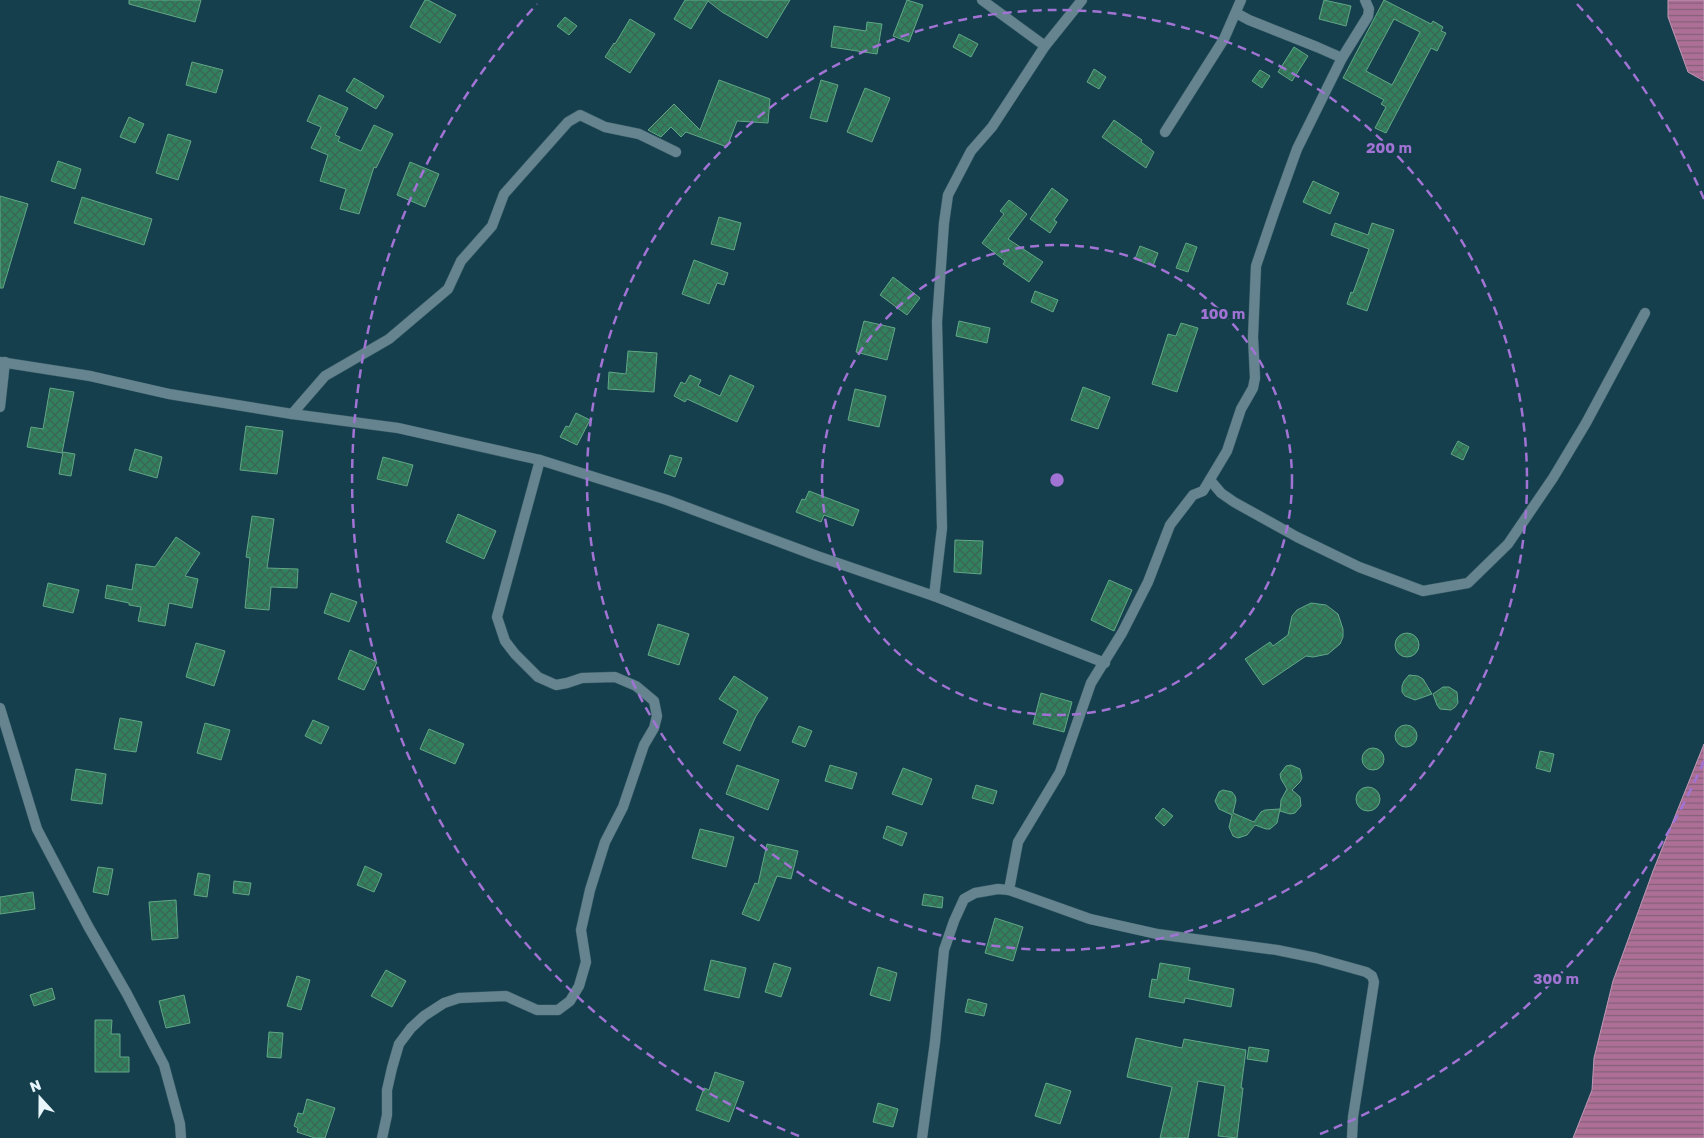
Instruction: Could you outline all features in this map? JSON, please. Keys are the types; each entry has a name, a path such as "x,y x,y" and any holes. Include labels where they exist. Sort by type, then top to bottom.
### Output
{"street":[{"path":"982,0 1045,46"},
{"path":"934,596 942,528 937,322 944,223 948,196 970,151 992,127 1045,46 1082,0"},
{"path":"1165,132 1224,39 1241,0"},
{"path":"1009,890 1018,842 1060,772 1091,683 1105,663 1148,582 1170,525 1193,495 1203,491 1227,451 1241,409 1253,388 1255,378 1253,337 1256,266 1297,149 1342,58 1368,16 1365,0"},
{"path":"1236,13 1249,20 1318,46 1342,58"},
{"path":"292,414 325,376 389,339 448,289 461,261 492,226 504,194 568,122 580,115 605,127 639,134 676,152"},
{"path":"1210,480 1221,493 1234,502 1297,537 1360,567 1423,591 1468,583 1508,544 1553,478 1586,423 1645,313"},
{"path":"0,407 2,362 90,376 169,394 292,414 398,428 540,460 667,500 817,556 934,596 1105,663"},
{"path":"382,1138 387,1115 387,1090 399,1044 410,1028 424,1016 444,1003 459,998 506,996 537,1010 558,1010 570,1001 580,986 586,962 581,930 590,890 605,842 623,807 644,745 654,728 658,716 654,701 636,686 616,677 582,678 556,684 538,677 514,654 505,641 497,617 540,460"},
{"path":"0,708 37,829 164,1065 180,1124 181,1138"},
{"path":"922,1138 935,1042 944,950 964,899 975,893 998,889 1009,890 1090,919 1157,934 1277,950 1316,958 1366,972 1372,976 1374,982 1353,1117 1352,1138"}],"shaded area":[{"path":"1668,0 1704,0 1704,81 1688,72 1668,17"},
{"path":"1704,744 1704,1138 1573,1138 1592,1090 1594,1058 1613,981 1653,871"}],"building":[{"path":"129,0 201,0 195,22 129,4"},
{"path":"425,0 456,15 440,43 410,27"},
{"path":"685,0 790,0 767,38 722,12 708,1 691,29 674,19"},
{"path":"907,0 923,5 909,42 893,36"},
{"path":"1324,0 1351,6 1346,26 1319,19"},
{"path":"1384,0 1431,24 1433,21 1443,27 1441,31 1446,33 1437,51 1431,48 1386,133 1375,128 1386,107 1381,104 1384,100 1343,78","holes":["1394,19 1420,32 1392,85 1366,71"]},
{"path":"565,17 577,26 569,35 557,26"},
{"path":"630,19 655,34 630,73 605,57"},
{"path":"867,22 882,24 877,54 831,47 834,26 866,31"},
{"path":"959,34 978,44 971,57 953,47"},
{"path":"1294,47 1308,56 1292,81 1278,72"},
{"path":"192,62 223,70 216,93 186,85"},
{"path":"1094,69 1106,77 1099,89 1087,82"},
{"path":"1260,70 1270,76 1262,88 1252,81"},
{"path":"354,78 384,96 376,109 346,91"},
{"path":"719,80 770,99 768,123 737,121 727,147 686,132 681,137 671,127 661,137 648,130 674,104 700,130"},
{"path":"821,80 838,85 827,122 810,118"},
{"path":"865,88 890,98 872,142 847,132"},
{"path":"319,95 348,108 335,135 340,137 338,141 361,151 374,125 393,134 376,168 374,167 359,214 340,209 346,189 320,181 328,155 311,148 321,127 307,121"},
{"path":"129,117 144,124 135,143 120,137"},
{"path":"1114,120 1142,140 1141,142 1154,152 1146,168 1102,137"},
{"path":"168,134 191,141 178,180 156,173"},
{"path":"58,161 81,169 75,189 51,181"},
{"path":"410,162 439,174 425,207 397,195"},
{"path":"1313,181 1339,193 1330,214 1303,202"},
{"path":"1052,188 1068,200 1054,220 1057,222 1050,233 1030,219"},
{"path":"0,196 28,204 3,288 0,288"},
{"path":"82,197 152,219 144,245 74,223"},
{"path":"1009,200 1027,214 1008,239 1043,262 1029,282 1003,264 1005,261 982,243 1004,214 1000,211"},
{"path":"719,217 741,223 734,250 711,244"},
{"path":"1335,223 1368,235 1372,223 1394,230 1367,311 1347,304 1369,249 1331,235"},
{"path":"1186,243 1197,247 1188,272 1176,268"},
{"path":"1140,246 1158,253 1153,266 1135,259"},
{"path":"694,260 728,273 724,285 717,283 709,304 682,294"},
{"path":"893,277 920,298 907,315 880,295"},
{"path":"1035,291 1058,300 1053,312 1031,302"},
{"path":"864,321 895,328 887,360 856,352"},
{"path":"959,321 990,328 987,343 956,336"},
{"path":"1181,323 1198,328 1177,392 1152,384 1168,334 1176,336"},
{"path":"628,351 657,353 654,392 608,389 609,372 626,374"},
{"path":"690,375 701,380 698,386 720,396 730,375 754,386 737,422 687,399 685,402 674,396 681,382 685,384"},
{"path":"1083,387 1110,397 1098,429 1071,420"},
{"path":"50,388 74,392 62,453 27,447 31,427 43,429"},
{"path":"855,389 886,396 879,427 848,420"},
{"path":"576,413 590,420 577,445 560,437 566,426 569,427"},
{"path":"246,426 283,431 277,474 240,470"},
{"path":"1458,441 1469,447 1463,460 1451,454"},
{"path":"135,449 162,457 157,478 129,470"},
{"path":"63,452 75,454 71,476 59,474"},
{"path":"670,455 682,458 675,477 664,473"},
{"path":"383,457 413,465 407,486 377,479"},
{"path":"809,491 859,510 853,526 824,515 821,522 796,512 802,499 805,500"},
{"path":"458,514 496,531 484,559 446,542"},
{"path":"252,516 274,519 267,568 298,569 297,588 271,587 269,610 245,608 250,558 246,557"},
{"path":"176,537 200,553 185,576 198,579 192,608 169,603 165,626 138,621 141,607 105,598 107,585 132,590 136,564 155,567"},
{"path":"955,540 983,541 981,574 954,572"},
{"path":"1109,580 1132,590 1114,631 1091,620"},
{"path":"48,583 79,590 73,613 43,606"},
{"path":"331,593 357,602 349,622 324,613"},
{"path":"1311,603 1326,605 1338,614 1343,629 1343,637 1340,644 1328,654 1313,657 1306,656 1263,685 1245,659 1270,642 1273,646 1288,635 1292,616 1297,610"},
{"path":"658,624 689,634 679,665 648,655"},
{"path":"1407,633 1415,637 1419,645 1415,653 1407,657 1399,653 1395,645 1399,637"},
{"path":"196,643 225,651 214,686 186,677"},
{"path":"350,650 377,662 364,690 338,679"},
{"path":"1409,675 1418,676 1423,679 1432,694 1415,700 1405,696 1402,692 1402,686"},
{"path":"734,676 768,698 756,716 740,751 723,743 738,711 719,699"},
{"path":"1443,687 1449,687 1457,692 1458,703 1451,710 1440,709 1433,694"},
{"path":"1041,693 1072,702 1064,732 1033,724"},
{"path":"120,718 142,722 136,752 114,749"},
{"path":"313,720 329,727 321,744 305,736"},
{"path":"205,723 230,730 221,760 197,753"},
{"path":"1406,725 1414,728 1417,736 1414,744 1406,747 1398,744 1395,736 1398,728"},
{"path":"799,726 812,731 805,747 792,742"},
{"path":"429,729 464,744 455,764 420,749"},
{"path":"1373,748 1381,751 1384,759 1381,767 1373,770 1365,767 1362,759 1365,751"},
{"path":"1540,751 1554,754 1550,772 1536,768"},
{"path":"737,765 779,780 768,810 726,794"},
{"path":"830,765 857,773 852,789 825,781"},
{"path":"1291,765 1300,769 1302,778 1292,790 1300,797 1301,806 1295,813 1290,814 1280,811 1281,800 1287,789 1280,774 1286,766"},
{"path":"903,768 932,779 922,805 892,794"},
{"path":"76,769 106,774 102,804 71,800"},
{"path":"976,785 997,791 993,804 972,798"},
{"path":"1368,787 1377,790 1380,799 1377,808 1368,811 1359,808 1356,799 1359,790"},
{"path":"1223,790 1232,792 1235,796 1233,813 1254,822 1261,812 1265,810 1280,809 1277,823 1270,829 1255,825 1247,835 1238,838 1233,836 1229,827 1232,815 1219,809 1215,801 1219,792"},
{"path":"1163,808 1173,816 1164,826 1155,818"},
{"path":"887,826 907,833 902,846 883,838"},
{"path":"700,829 734,837 726,867 692,858"},
{"path":"767,844 798,851 791,879 777,876 759,921 742,914 755,883 758,884"},
{"path":"365,866 382,874 374,892 357,885"},
{"path":"98,867 113,869 108,895 93,892"},
{"path":"198,873 210,875 207,897 194,895"},
{"path":"234,881 251,883 249,895 233,893"},
{"path":"33,892 35,909 0,914 0,897"},
{"path":"924,894 943,897 942,908 922,905"},
{"path":"176,900 178,938 152,940 149,902"},
{"path":"995,918 1023,927 1013,961 985,953"},
{"path":"711,960 746,968 739,998 704,990"},
{"path":"774,963 791,968 781,997 765,992"},
{"path":"1160,963 1190,968 1188,980 1234,989 1231,1007 1185,998 1184,1003 1149,997 1152,979 1157,980"},
{"path":"878,967 897,973 890,1001 870,995"},
{"path":"386,970 406,981 392,1007 371,996"},
{"path":"297,976 310,980 301,1010 287,1006"},
{"path":"52,988 55,999 34,1006 30,995"},
{"path":"184,995 190,1023 166,1028 159,1001"},
{"path":"968,999 987,1004 984,1016 965,1012"},
{"path":"95,1020 112,1020 111,1034 120,1034 120,1057 129,1057 129,1072 95,1072"},
{"path":"269,1032 283,1033 281,1058 267,1057"},
{"path":"1136,1038 1182,1048 1184,1039 1246,1050 1237,1138 1218,1136 1225,1086 1198,1081 1188,1138 1160,1138 1172,1087 1127,1077"},
{"path":"1249,1047 1269,1050 1267,1062 1247,1059"},
{"path":"715,1072 744,1082 729,1122 696,1110 704,1088 709,1090"},
{"path":"1046,1083 1071,1091 1060,1124 1035,1116"},
{"path":"307,1099 335,1108 325,1138 315,1138 297,1132 298,1128 294,1126 298,1113 303,1114"},
{"path":"878,1103 898,1109 893,1127 873,1122"}]}
